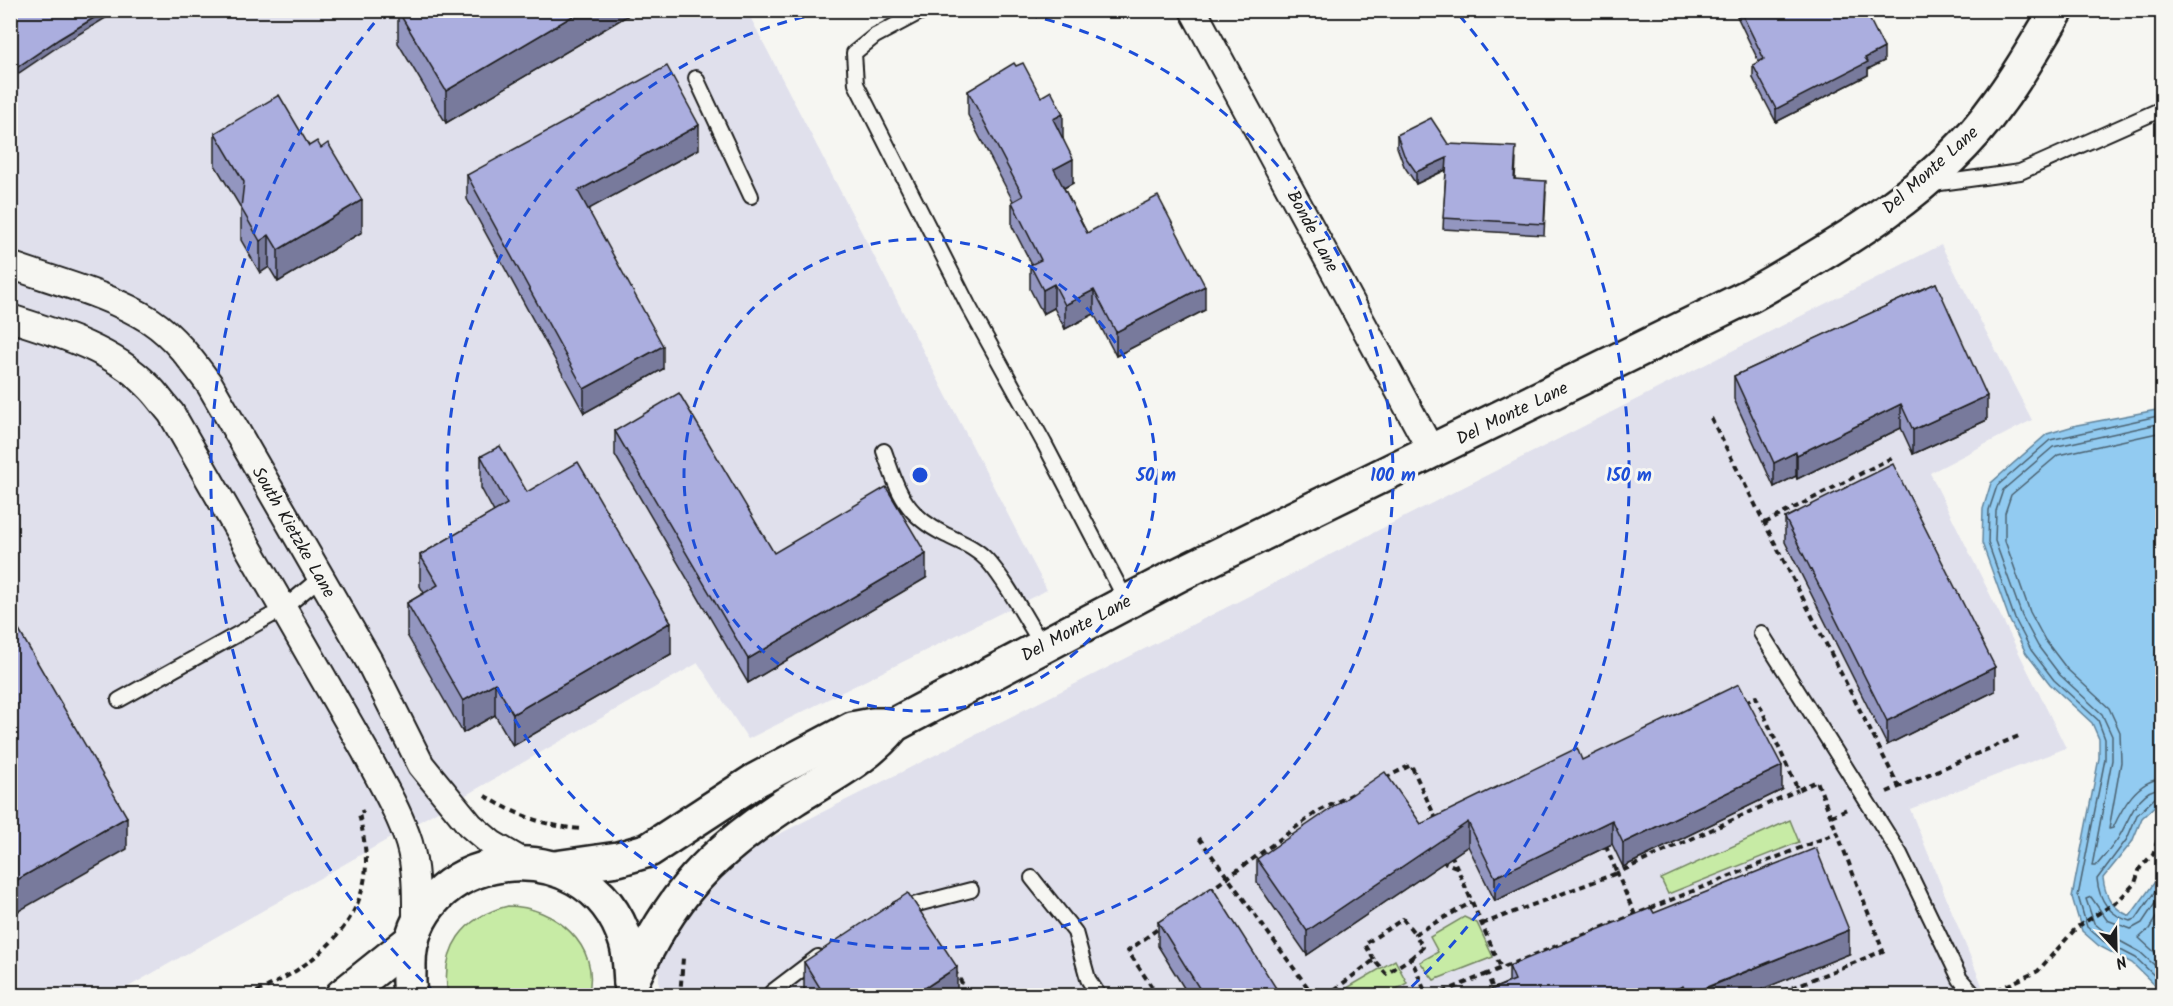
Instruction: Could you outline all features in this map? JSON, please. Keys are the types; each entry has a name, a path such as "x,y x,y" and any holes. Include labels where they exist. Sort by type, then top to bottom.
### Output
{"street":[{"name":"Bonde Lane","path":"1193,10 1432,452"},
{"name":"Del Monte Lane","path":"629,992 660,925 682,892 701,870 757,824 863,756 880,742 894,725 1127,602 1751,295 1818,258 1918,186 1962,146 1998,104 2057,10"},
{"name":"South Kietzke Lane","path":"11,269 117,303 153,322 184,351 210,385 321,578 379,680 421,765 470,825 492,844 523,862"},
{"path":"10,318 91,348 123,365 147,384 171,413 365,751 408,843 416,882 414,933 409,958 411,996"},
{"name":"Del Monte Lane","path":"555,868 618,859 649,850 756,780 852,729 873,725 894,725"},
{"path":"342,996 414,933 434,902 456,881 488,867 523,862 555,868 589,886 610,908 627,942 629,992"}],"lane":[{"path":"924,10 875,36 854,53 856,84 968,305 1044,443 1127,602"},
{"path":"696,78 751,196"},
{"path":"1918,186 2020,172 2163,109"},
{"path":"884,451 899,495 914,513 942,533 972,546 988,561 1042,646"},
{"path":"119,700 283,609 321,578"},
{"path":"1761,633 1900,854 1960,979 1975,996"},
{"path":"1032,878 1076,932 1088,979 1099,996"},
{"path":"887,915 896,909 971,890"},
{"path":"772,996 772,992 831,947"}],"path":[{"path":"1711,418 1899,787"},
{"path":"1765,523 1895,456"},
{"path":"1736,706 1756,697 1798,790"},
{"path":"1831,816 2021,735"},
{"path":"1388,789 1381,780 1411,765 1437,822"},
{"path":"1482,924 1617,873 1817,781 1883,951 1771,996"},
{"path":"1201,897 1317,812 1360,790"},
{"path":"480,791 511,811 530,818 566,828 584,829"},
{"path":"247,996 291,975 316,957 337,937 363,885 366,863 359,813"},
{"path":"1996,988 2038,970 2077,927 2118,902 2135,883 2140,868 2153,854 2163,828"},
{"path":"1433,996 1837,833"},
{"path":"1198,838 1314,996"},
{"path":"1604,841 1635,915"},
{"path":"1447,845 1502,968"},
{"path":"1434,852 1440,861 1457,867"},
{"path":"1415,934 1472,902"},
{"path":"1403,919 1415,934 1423,947 1411,958 1386,974 1374,960 1365,944 1403,919"},
{"path":"1623,919 1628,930"},
{"path":"1158,996 1128,951 1165,924"},
{"path":"1411,958 1427,996"},
{"path":"1326,996 1374,960"},
{"path":"952,967 970,996"},
{"path":"1487,974 1496,996"}],"shaded area":[{"path":"10,11 747,11 1047,590 748,739 698,663 114,995 11,995"},
{"path":"1941,245 2032,420 1930,473 2066,748 1910,809 1986,995 659,996 659,957 700,885 728,860"}],"green space":[{"path":"1790,820 1799,842 1668,894 1661,879"},
{"path":"508,906 542,913 557,921 570,932 581,945 588,960 590,977 588,995 448,995 446,978 448,963 458,937 479,918"},
{"path":"1464,917 1477,923 1493,957 1434,980 1420,962 1438,952 1430,937"},
{"path":"1395,960 1407,983 1386,995 1335,995"}],"water":[{"path":"2162,409 2162,799 2142,818 2132,842 2103,878 2111,902 2130,916 2162,872 2162,992 2132,963 2099,946 2082,931 2072,897 2099,758 2099,739 2092,723 2050,684 2026,653 2010,621 1982,543 1983,509 1991,483 2047,434 2077,425"}],"building":[{"path":"10,10 107,10 10,72"},
{"path":"583,10 446,91 398,11"},
{"path":"1740,10 1840,10 1844,18 1859,10 1865,10 1884,48 1865,58 1868,62 1776,109 1753,65 1764,59"},
{"path":"1014,63 1016,66 1023,63 1041,97 1051,91 1063,114 1053,119 1073,159 1054,169 1087,233 1158,196 1205,286 1116,332 1094,290 1065,305 1054,284 1043,290 1030,265 1041,260 1012,202 1023,196 968,91"},
{"path":"667,66 699,125 578,191 663,346 584,389 467,175"},
{"path":"279,95 309,146 317,141 321,148 328,143 362,200 278,250 269,235 260,241 241,208 244,182 215,133"},
{"path":"1431,118 1448,144 1516,147 1514,179 1546,181 1544,224 1443,218 1447,158 1416,172 1404,155 1397,135"},
{"path":"1936,283 1987,396 1913,430 1901,404 1797,455 1796,452 1774,463 1734,376"},
{"path":"679,393 774,553 886,487 926,554 748,659 615,431"},
{"path":"500,446 527,492 578,462 671,622 513,714 495,683 463,701 407,603 438,585 420,555 507,504 481,456"},
{"path":"1893,464 1995,667 1887,721 1785,518"},
{"path":"10,615 127,817 10,884"},
{"path":"1739,684 1782,766 1623,843 1612,820 1495,877 1468,822 1307,931 1257,859 1385,772 1421,824 1577,748 1582,760"},
{"path":"1816,848 1849,930 1687,995 1683,986 1660,996 1476,996 1515,980 1509,966 1651,908 1654,913"},
{"path":"1212,887 1281,996 1204,996 1158,922"},
{"path":"908,893 957,967 913,996 825,996 804,962"}]}
